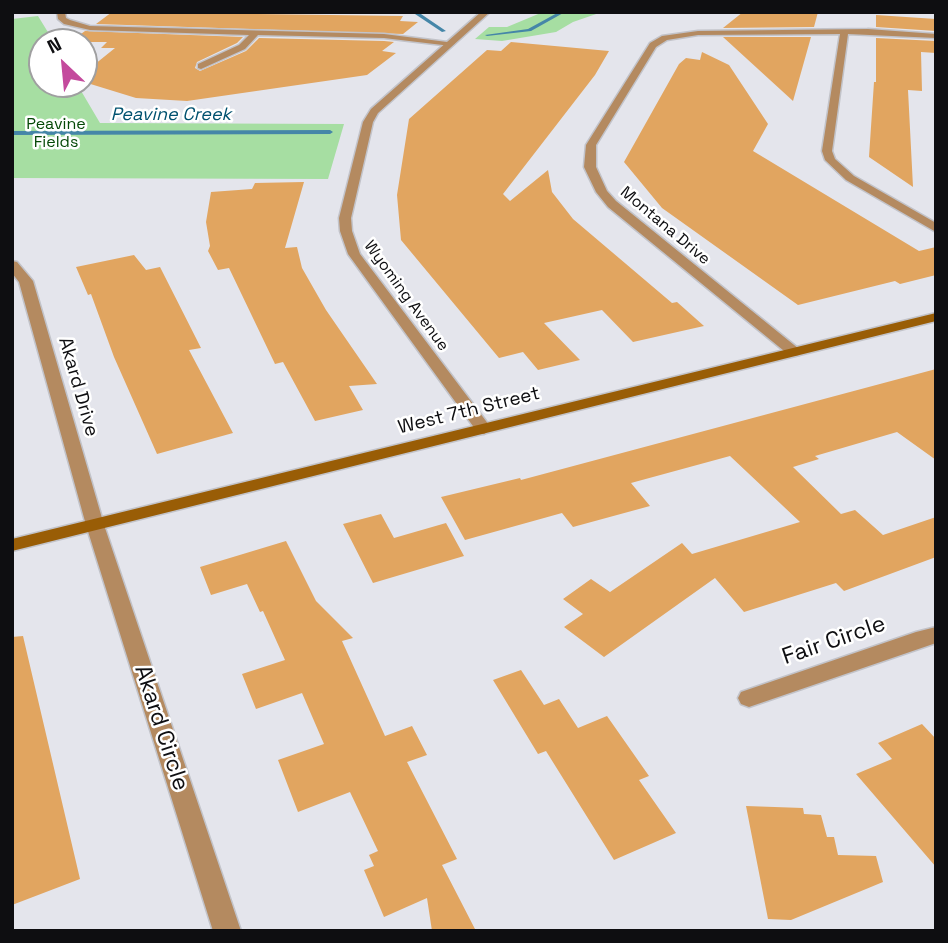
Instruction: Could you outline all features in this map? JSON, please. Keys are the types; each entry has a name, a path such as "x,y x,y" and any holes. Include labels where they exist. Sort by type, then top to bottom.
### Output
{"main road":[{"name":"West 7th Street","path":"12,545 936,317"}],"street":[{"path":"61,12 62,19 90,28 384,36 451,43"},
{"name":"Wyoming Avenue","path":"484,429 354,254 346,231 345,218 368,122 374,111 486,12"},
{"path":"844,32 827,151 830,160 850,178 936,228"},
{"name":"Montana Drive","path":"794,352 612,204 602,192 590,167 591,145 653,46 665,38 698,33 844,32 936,36"},
{"path":"201,66 242,47 255,33"},
{"name":"Akard Drive","path":"12,265 26,282 95,525"},
{"name":"Akard Circle","path":"95,525 227,931"},
{"name":"Fair Circle","path":"749,698 923,637 936,635"}],"green space":[{"path":"543,12 602,12 573,22 556,32 502,41 475,39 489,27 507,27"},
{"name":"Peavine Fields","path":"38,16 45,28 28,28 28,98 85,98 100,123 344,124 328,179 12,178 12,19"}],"building":[{"path":"112,12 403,16 400,21 418,22 403,34 96,24"},
{"path":"743,12 818,12 814,27 723,28"},
{"path":"876,15 936,19 936,31 876,27"},
{"path":"98,31 243,37 237,43 197,62 195,68 200,71 246,51 259,38 394,42 382,51 396,53 367,75 187,101 136,98 98,86 98,62 115,48 101,48 107,42 98,42"},
{"path":"723,37 811,37 793,101"},
{"path":"876,38 936,41 936,53 921,52 922,91 908,90 913,187 869,157 876,82"},
{"path":"511,42 609,51 595,75 503,194 510,201 548,170 552,192 573,219 672,303 677,302 704,326 633,342 602,310 544,323 580,360 538,370 523,352 499,358 401,240 397,195 409,119 487,50 501,51"},
{"path":"702,52 729,65 768,124 753,151 919,251 936,247 936,275 900,284 895,281 798,305 662,208 624,162 679,64 686,58 700,60"},
{"path":"304,182 285,248 297,247 302,268 326,310 377,384 349,386 363,410 315,421 283,362 275,364 229,268 218,270 208,251 210,246 206,222 211,192 252,189 255,183"},
{"path":"134,255 146,270 160,267 201,348 189,350 233,433 157,454 114,357 91,294 88,295 76,267"},
{"path":"936,369 936,460 897,432 815,456 819,459 793,467 841,514 855,510 883,535 936,517 936,557 844,591 836,583 744,612 715,578 604,657 564,627 583,614 563,599 591,579 610,592 682,543 692,554 800,522 730,456 631,483 650,506 573,527 562,513 465,540 441,497 520,478 521,480"},
{"path":"381,514 394,538 446,523 464,556 373,583 343,524"},
{"path":"286,541 316,601 353,638 342,641 385,736 412,726 427,755 407,762 457,859 442,865 476,931 432,931 427,898 384,917 364,870 374,866 369,855 378,851 350,792 298,812 278,760 324,744 302,693 256,709 242,674 285,660 263,611 260,612 247,584 211,595 200,567"},
{"path":"23,636 80,879 12,905 12,637"},
{"path":"521,670 544,705 559,699 578,728 607,716 649,776 639,780 676,833 614,860 546,751 538,754 493,680"},
{"path":"922,724 936,739 936,867 856,774 892,759 878,743"},
{"path":"746,806 803,808 804,814 821,815 827,837 834,837 838,855 876,856 883,882 791,920 768,919"}],"waterway":[{"path":"414,12 444,31"},
{"path":"487,35 529,30 563,12"},
{"name":"Peavine Creek","path":"12,133 330,132"}]}
